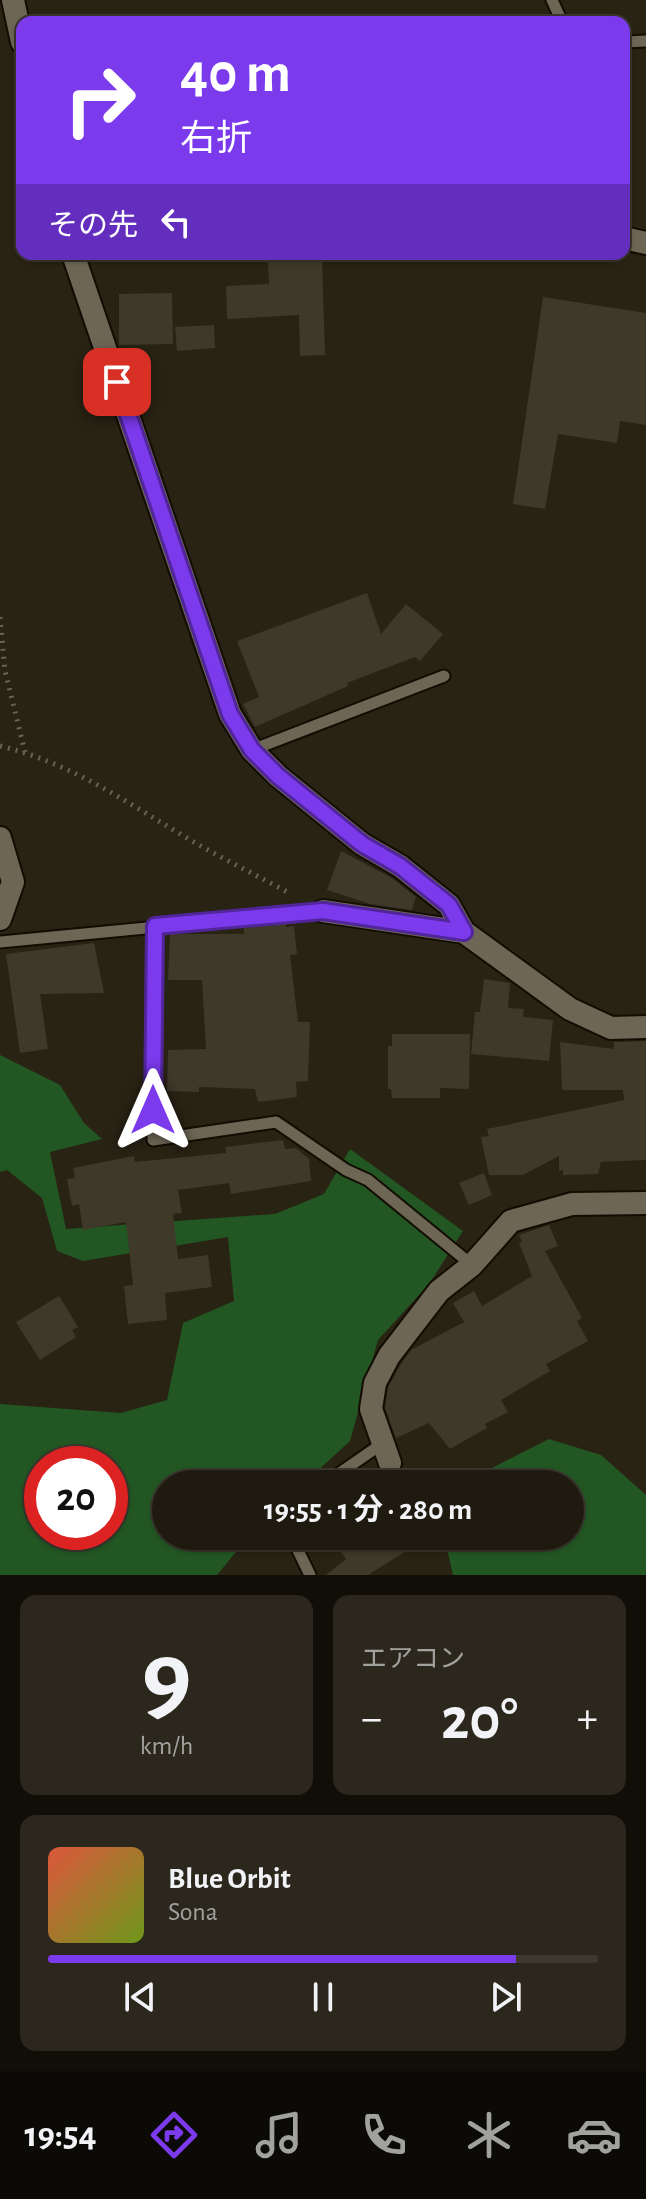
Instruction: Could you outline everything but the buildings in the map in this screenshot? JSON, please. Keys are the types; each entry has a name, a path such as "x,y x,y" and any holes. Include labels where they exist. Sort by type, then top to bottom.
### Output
{"street":[{"path":"75,260 230,714 252,750 362,844 400,866 449,905 464,932 570,1009 611,1028 646,1027"},
{"path":"0,838 13,882 0,919"},
{"path":"323,911 464,932"},
{"path":"386,1453 371,1409 375,1383 389,1356 439,1291 472,1265 511,1221 572,1204 646,1203"}],"lane":[{"path":"252,750 444,676"},
{"path":"0,942 323,911"},
{"path":"155,926 153,1140 276,1122 346,1170 368,1180 472,1265"},
{"path":"352,1470 386,1453"},
{"path":"298,1550 310,1575"}],"path":[{"path":"0,617 5,671 25,752"},
{"path":"0,746 25,752 94,780 188,838 323,911"}],"green space":[{"path":"0,1055 60,1085 84,1123 102,1139 50,1152 66,1229 275,1214 324,1194 350,1149 463,1231 429,1284 378,1340 350,1441 318,1470 152,1470 152,1550 238,1550 217,1575 0,1575 0,1404 121,1413 167,1400 183,1323 234,1301 228,1237 83,1261 57,1251 42,1198 7,1170 0,1172"},
{"path":"549,1439 601,1455 646,1495 646,1575 453,1575 447,1550 584,1550 584,1470 488,1470"}],"route":[{"path":"117,382 230,714 252,750 278,776 362,844 400,866 449,905 464,932 323,911 155,926 153,1110"}]}
